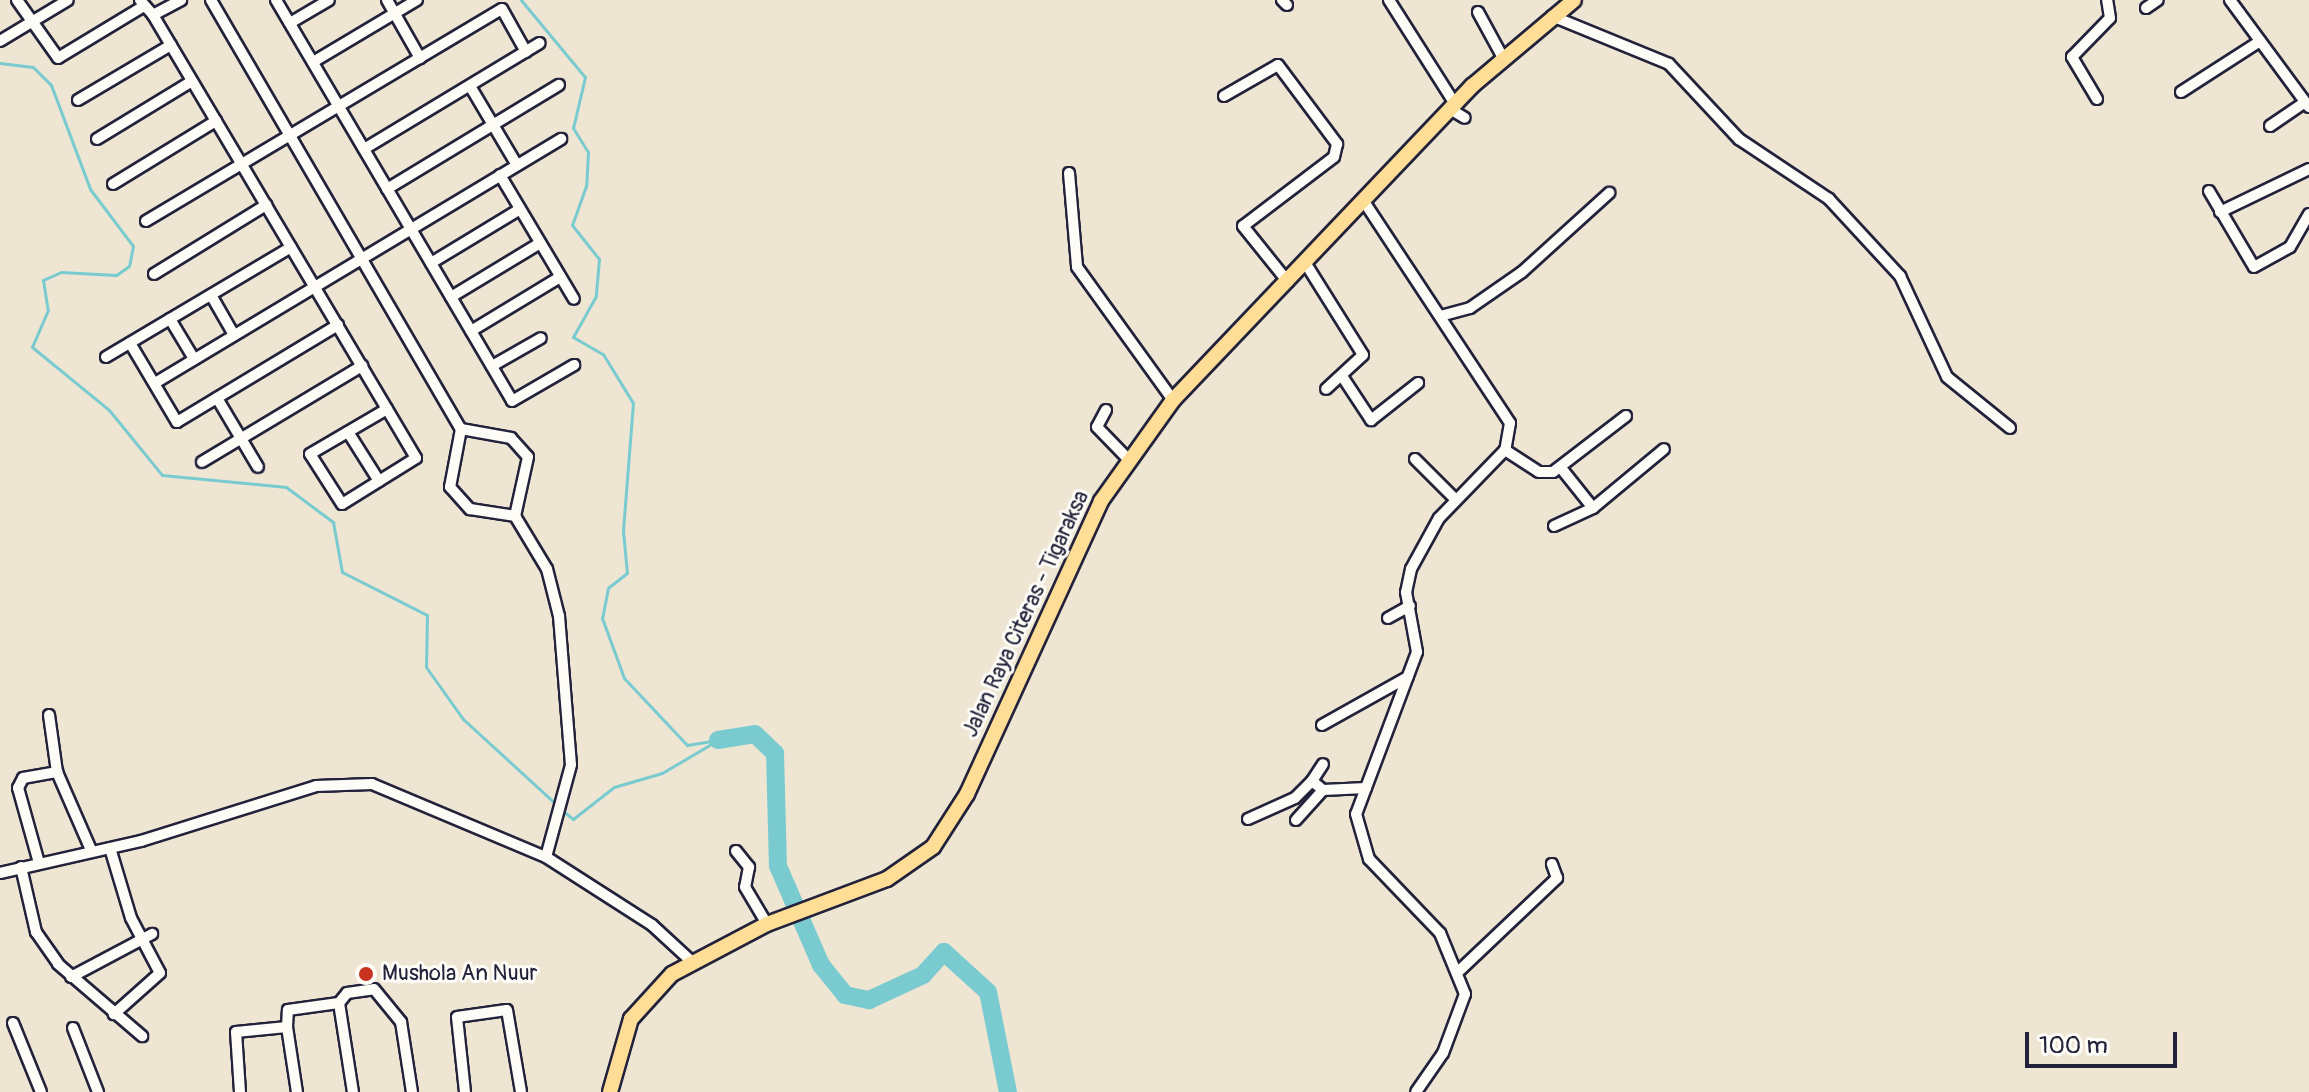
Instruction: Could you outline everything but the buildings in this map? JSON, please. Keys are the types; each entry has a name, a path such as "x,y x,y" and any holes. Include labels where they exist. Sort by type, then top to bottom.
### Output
{"main road":[{"name":"Jalan Raya Citeras - Tigaraksa","path":"610,1092 635,1012 690,960 772,923 887,879 945,831 1101,501 1173,400 1502,56 1574,0"}],"street":[{"path":"17,0 58,58 142,3 153,15 338,325 416,458 342,504 310,454 387,409"},
{"path":"0,41 68,0"},
{"path":"153,15 181,0"},
{"path":"211,0 461,429 450,487 470,509 515,516"},
{"path":"290,23 329,0"},
{"path":"387,0 420,58"},
{"path":"313,62 417,0"},
{"path":"1389,0 1452,107 1465,118"},
{"path":"2097,99 2072,57 2110,18 2107,0"},
{"path":"2146,8 2158,0"},
{"path":"278,1 512,401 574,365"},
{"path":"2235,2 2307,105 2270,126"},
{"path":"146,221 502,9 526,52"},
{"path":"1478,12 1502,56"},
{"path":"1552,16 1669,64 1739,139 1829,199 1900,276 1947,377 2010,428"},
{"path":"2181,92 2260,41"},
{"path":"364,149 540,43"},
{"path":"78,100 171,45"},
{"path":"1224,96 1278,65 1337,144 1334,157 1243,226 1288,282"},
{"path":"97,139 192,81"},
{"path":"387,189 559,85"},
{"path":"470,86 517,165"},
{"path":"113,184 216,121"},
{"path":"155,383 561,139"},
{"path":"2220,212 2309,169"},
{"path":"1069,173 1077,267 1173,400"},
{"path":"500,175 574,299"},
{"path":"2209,191 2257,267 2290,247 2309,214"},
{"path":"1444,315 1470,308 1522,272 1609,193"},
{"path":"1363,200 1444,315 1510,423 1505,450 1455,499 1416,557 1407,581 1417,652 1356,814 1361,845 1427,916 1460,970 1465,994 1458,1023 1416,1092"},
{"path":"154,274 266,205"},
{"path":"431,263 520,209"},
{"path":"451,297 540,243"},
{"path":"106,357 291,247"},
{"path":"1306,264 1363,355 1326,389"},
{"path":"471,331 560,277"},
{"path":"211,295 234,335"},
{"path":"170,319 194,359"},
{"path":"130,343 177,422 338,325"},
{"path":"492,366 541,338"},
{"path":"202,462 362,366"},
{"path":"1342,376 1371,420 1418,383"},
{"path":"217,398 258,467"},
{"path":"1106,410 1097,427 1130,461"},
{"path":"1505,450 1539,472 1561,468 1626,416"},
{"path":"461,429 498,434 523,448 530,466 515,516 547,569 559,616 568,782 546,857"},
{"path":"348,432 379,481"},
{"path":"1554,526 1593,508 1664,449"},
{"path":"1415,459 1455,499"},
{"path":"1561,468 1593,508"},
{"path":"1388,618 1410,606"},
{"path":"1322,725 1408,677"},
{"path":"49,715 57,772 91,850"},
{"path":"1248,819 1295,798 1323,764"},
{"path":"39,863 18,788 23,778 57,772"},
{"path":"0,873 110,848 349,781 394,791 546,857 652,925 690,960"},
{"path":"1312,781 1323,790 1366,788"},
{"path":"1296,820 1323,790"},
{"path":"110,848 141,940 159,976 114,1014"},
{"path":"736,851 749,867 745,887 772,923"},
{"path":"1460,970 1557,878 1552,864"},
{"path":"21,867 36,932 71,977 142,1036"},
{"path":"71,977 152,934"},
{"path":"297,1092 287,1027 288,1010 339,1003 361,989 385,995 401,1022 412,1092"},
{"path":"339,1003 353,1092"},
{"path":"465,1092 457,1017 507,1010 521,1092"},
{"path":"13,1023 41,1092"},
{"path":"240,1092 236,1032 287,1027"},
{"path":"73,1028 98,1092"}],"waterway":[{"path":"521,0 585,77 573,128 588,152 586,186 572,225 599,259 596,296 573,337 603,354 633,403 623,531 627,573 608,588 602,618 624,678 687,745 712,741"},
{"path":"0,63 33,67 51,85 90,189 133,246 129,266 116,275 61,272 43,280 48,310 32,347 109,410 162,475 286,487 333,522 342,572 427,615 426,667 463,719 558,806"},
{"path":"718,740 755,734 775,753 778,866 821,965 845,995 869,1000 923,975 944,952 988,992 1008,1092"},
{"path":"563,811 573,819 614,787 662,773 718,740"}],"place":[{"name":"Mushola An Nuur","path":"366,974"}]}
